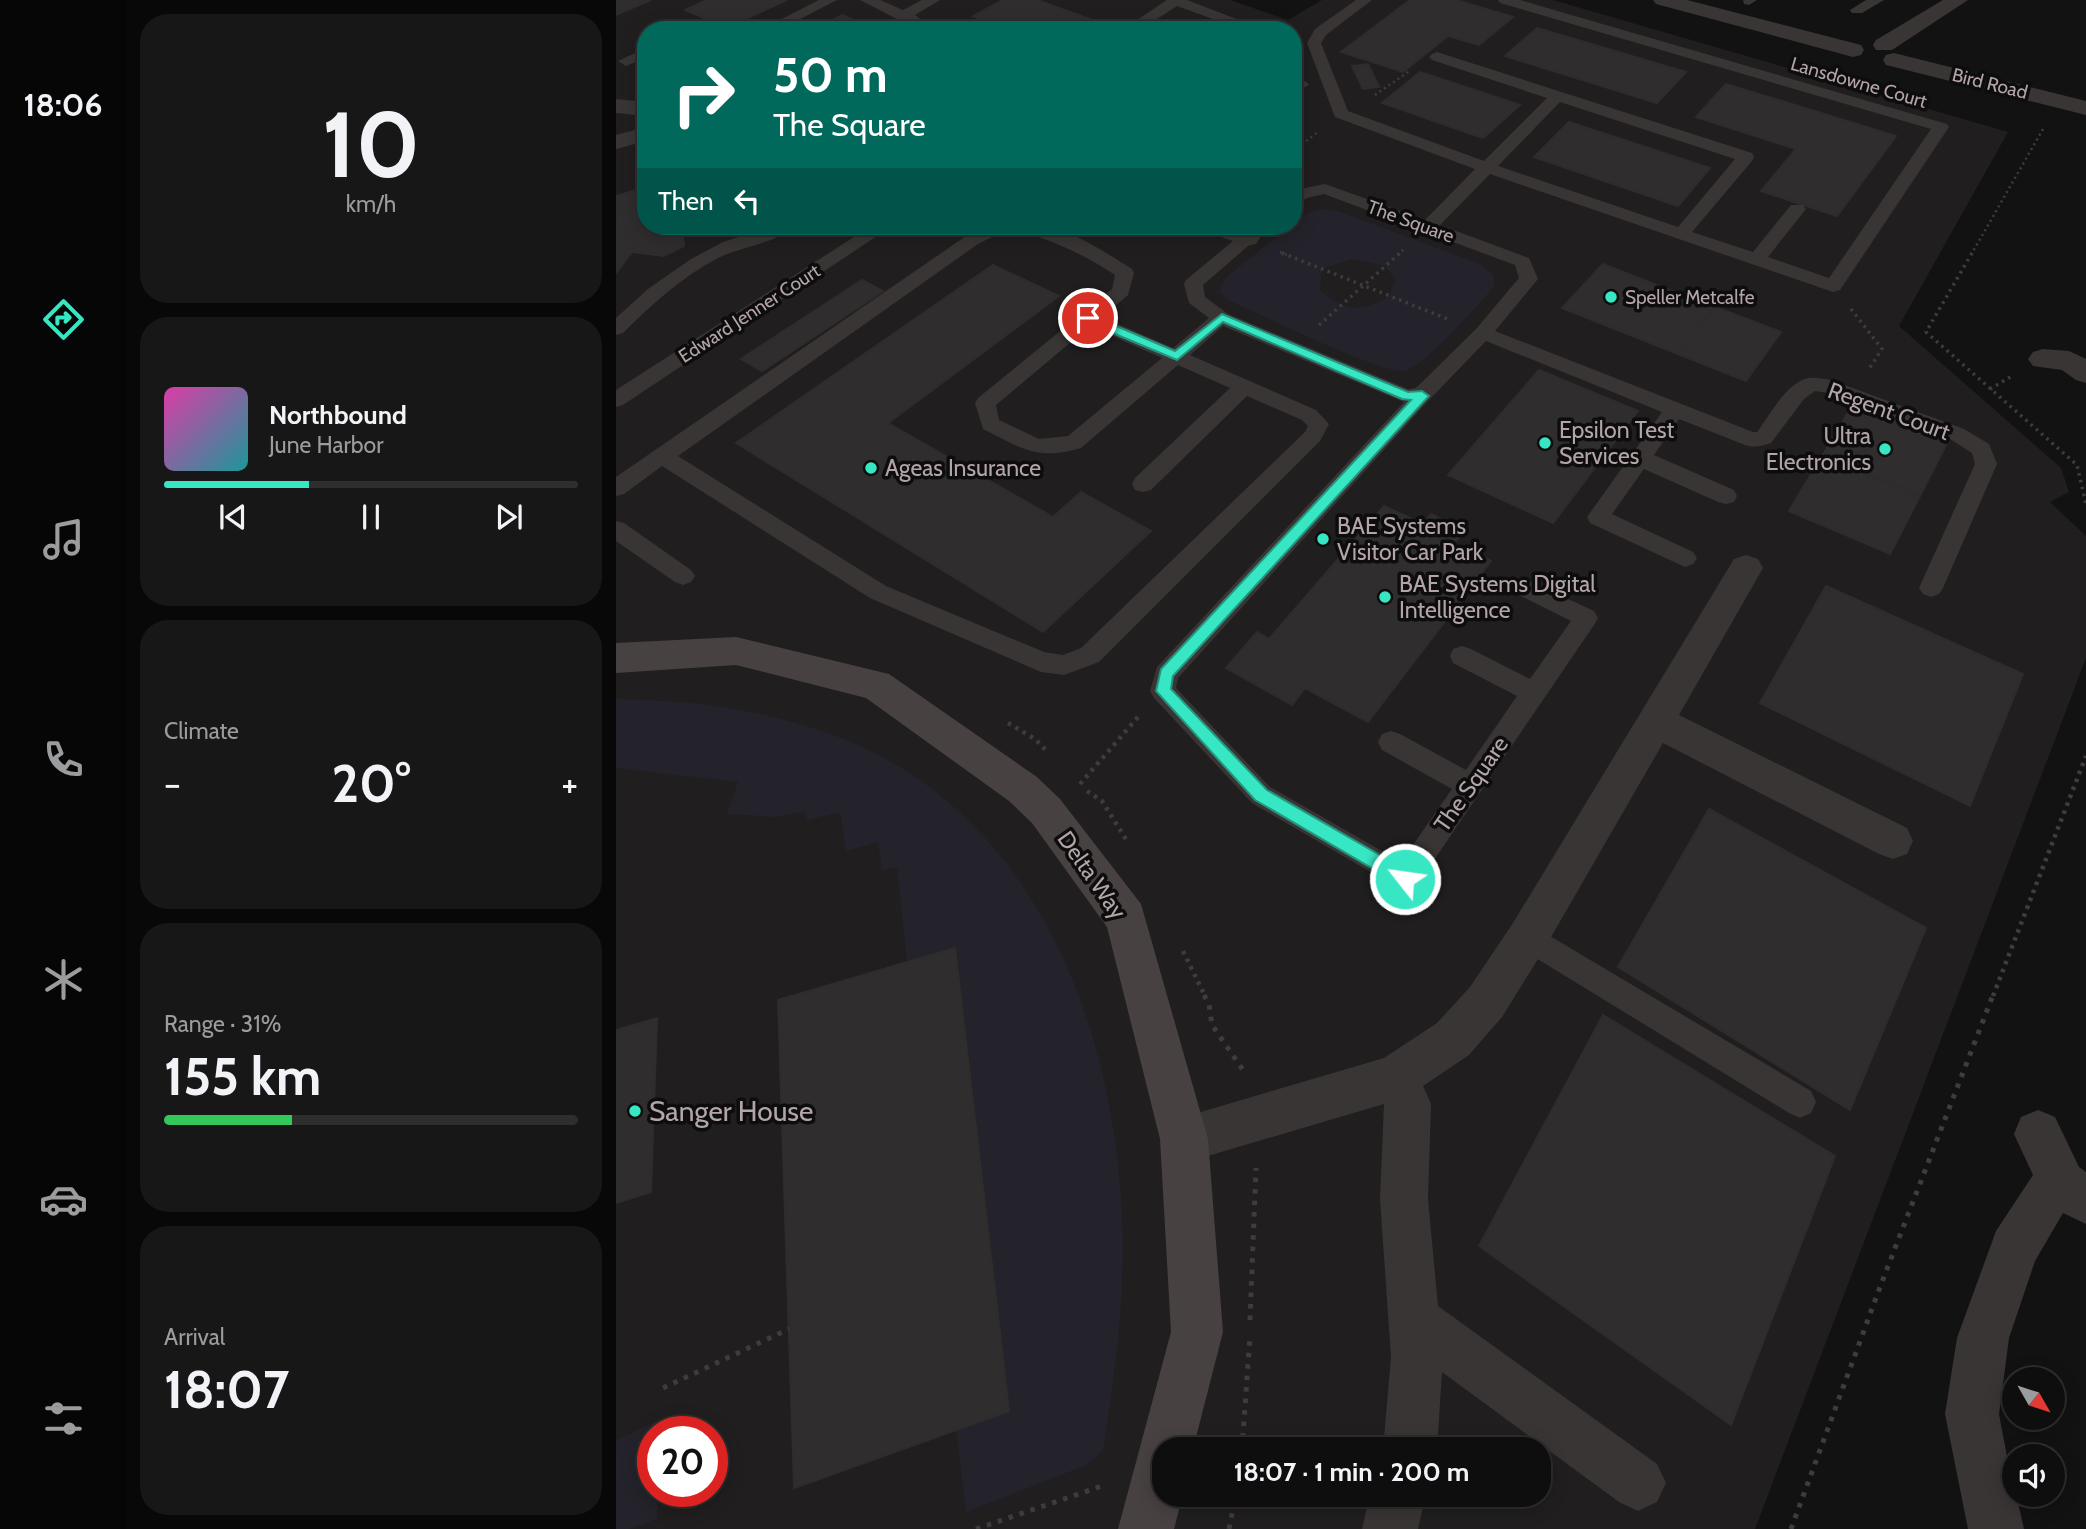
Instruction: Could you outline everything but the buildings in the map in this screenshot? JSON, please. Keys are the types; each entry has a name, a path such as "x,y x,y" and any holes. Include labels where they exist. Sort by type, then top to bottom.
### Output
{"street":[{"name":"Bird Road","path":"1663,0 1853,50 1857,57 1869,62 1884,63 1889,52 2086,108"},
{"path":"1889,52 1958,0"},
{"path":"616,106 637,107"},
{"path":"616,142 637,136"},
{"path":"1184,1139 1395,1078 1453,1039 1486,1002 1528,937 1746,568"},
{"name":"Delta Way","path":"616,658 736,651 876,685 1023,789 1046,811 1126,918 1184,1139 1197,1332 1170,1437"},
{"path":"1657,722 1893,841"},
{"path":"1395,1078 1408,1104 1404,1199 1417,1357 1411,1437"},
{"path":"1996,1529 1972,1414 1983,1338 2014,1250 2048,1194 2074,1192 2038,1135"},
{"path":"1415,1321 1638,1483"},
{"name":"Delta Way","path":"1146,1529 1152,1505"},
{"path":"1390,1529 1395,1507"}],"lane":[{"path":"786,21 830,0"},
{"path":"867,0 914,21"},
{"path":"904,15 933,0"},
{"path":"1143,21 1175,0 1233,21"},
{"path":"1365,0 1320,32 1314,43 1341,114 1488,168 1833,286"},
{"name":"Lansdowne Court","path":"1504,0 1941,127 1833,286"},
{"path":"1857,10 1877,0"},
{"path":"626,61 637,56"},
{"path":"1437,57 1746,157 1682,233"},
{"path":"1427,227 1558,96"},
{"name":"The Square","path":"1302,194 1325,189 1523,262 1529,279 1483,333 1166,674 1163,691 1261,795 1405,879 1586,618 1521,586"},
{"path":"1757,260 1797,209"},
{"path":"616,329 656,289 692,265 731,245 763,235"},
{"name":"Edward Jenner Court","path":"616,400 869,235"},
{"path":"616,488 982,235"},
{"path":"1051,235 1074,244 1125,272 1121,290 985,404 990,424 1037,447 1074,443 1222,317"},
{"path":"1250,235 1193,284 1196,299 1222,317 1294,348 1406,396 1422,396"},
{"path":"662,456 878,592 1041,662 1064,665 1090,654 1313,436 1319,425 1309,415 1088,318"},
{"name":"Regent Court","path":"1483,333 1752,440 1764,438 1797,394 1811,384 1831,387 1957,434 1981,449 1986,464 1931,588"},
{"path":"1143,484 1245,386"},
{"path":"1675,410 1598,517 1685,558"},
{"path":"1640,458 1726,496"},
{"path":"616,529 683,576"},
{"path":"1462,656 1534,693"},
{"path":"1391,742 1470,785"},
{"path":"1528,937 1800,1102"}],"path":[{"path":"2059,101 1926,332 2077,465 2086,504"},
{"path":"1294,348 1427,227"},
{"path":"1260,235 1363,286 1483,333"},
{"path":"1833,286 1882,349 1853,395"},
{"path":"1079,785 1163,691"},
{"path":"1791,1529 1880,1287 2086,756"},
{"path":"1209,1004 1212,1025 1244,1068 1254,1119 1256,1184 1249,1364 1243,1437"},
{"path":"663,1388 789,1329"},
{"path":"976,1529 1152,1463"},
{"path":"1229,1529 1233,1507"}],"shaded area":[{"path":"616,0 1230,0 1288,20 1322,0 1553,0 2008,132 1899,326 2061,468 2069,492 2050,502 2086,536 2086,658 1755,1529 616,1529"},
{"path":"1321,209 1338,211 1480,264 1493,274 1494,287 1437,348 1413,368 1404,371 1370,363 1230,301 1219,292 1225,278 1279,235 1302,235 1302,217","holes":["1352,259 1385,266 1395,279 1390,296 1362,307 1354,308 1338,303 1320,290 1322,269"]},
{"path":"616,699 732,708 789,721 844,739 910,774 967,819 1014,873 1051,934 1080,1000 1102,1070 1115,1142 1122,1214 1121,1304 1103,1451 1084,1466 966,1512 956,1430 1009,1410 954,949 907,961 897,867 882,870 878,842 846,851 840,812 807,820 806,811 774,817 727,814 738,782 616,768"},
{"path":"637,1430 637,1507 657,1507 657,1519 629,1529 616,1529 616,1441"}],"place":[{"name":"Speller Metcalfe","path":"1611,297"},
{"name":"Epsilon Test Services","path":"1545,443"},
{"name":"Ultra Electronics","path":"1885,449"},
{"name":"Ageas Insurance","path":"871,468"},
{"name":"BAE Systems Visitor Car Park","path":"1323,539"},
{"name":"BAE Systems Digital Intelligence","path":"1385,597"},
{"name":"Sanger House","path":"635,1111"}],"route":[{"path":"1088,318 1177,356 1222,317 1406,396 1422,396 1166,674 1163,691 1261,795 1405,879"}]}
